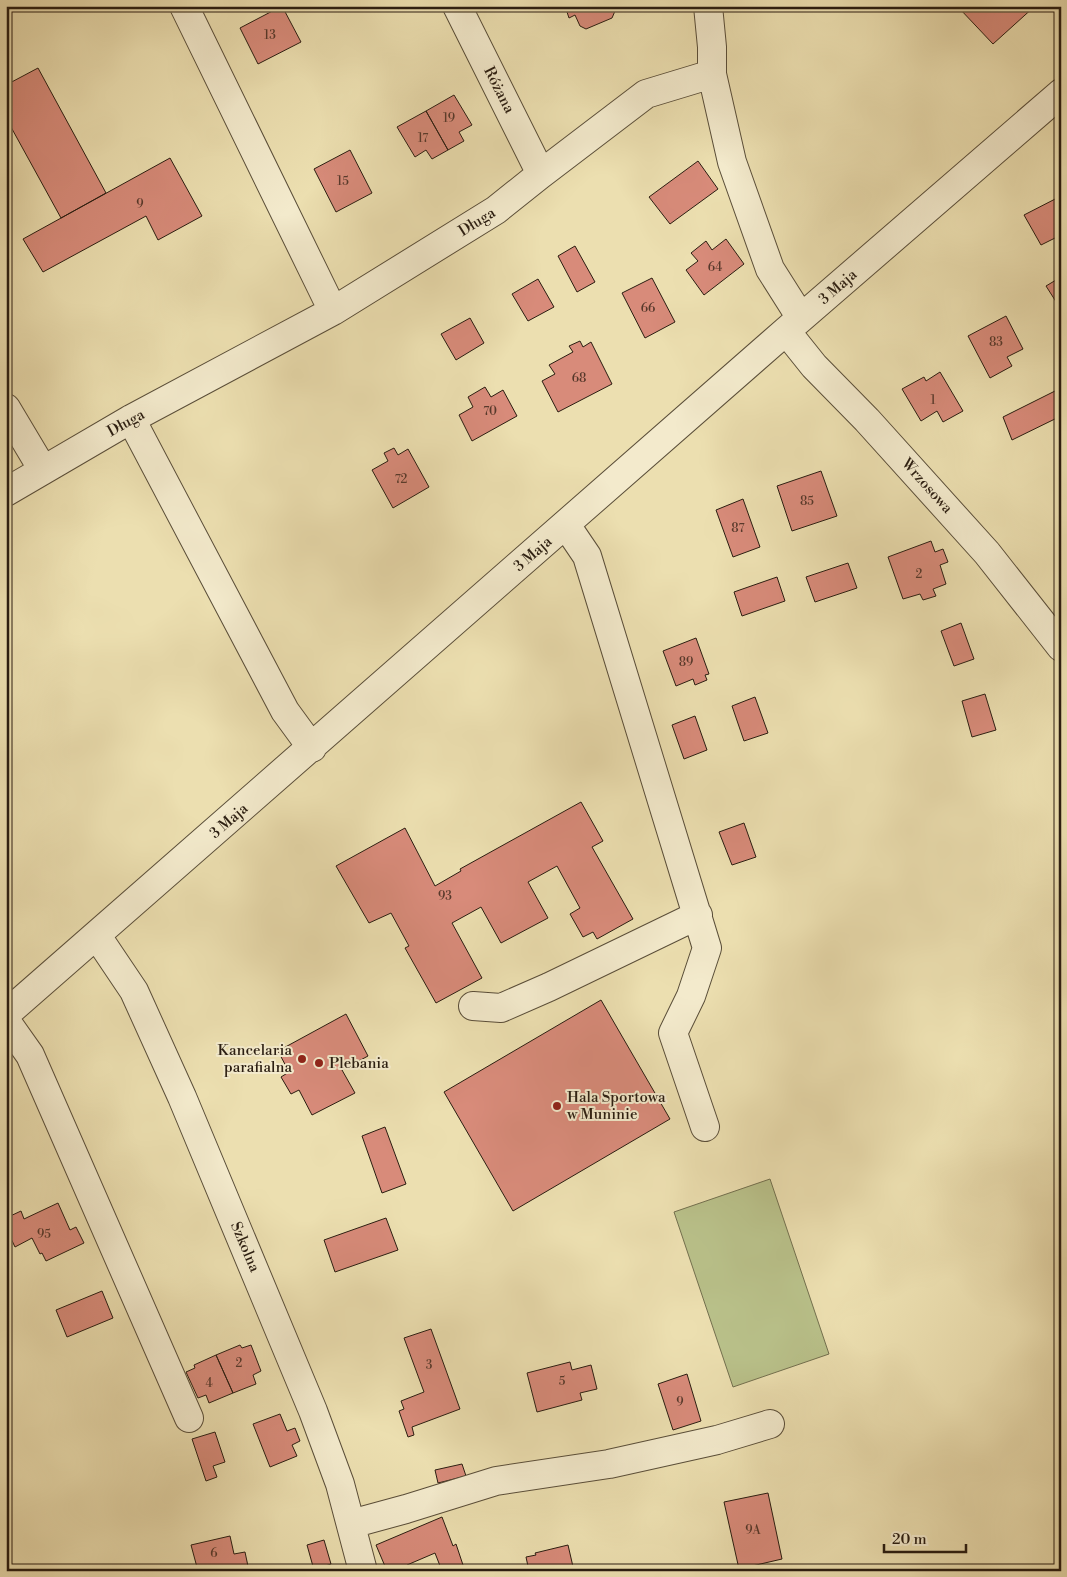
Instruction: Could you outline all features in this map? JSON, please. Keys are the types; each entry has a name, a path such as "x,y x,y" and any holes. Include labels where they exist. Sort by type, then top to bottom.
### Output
{"street":[{"path":"184,6 333,311"},
{"name":"Różana","path":"457,6 541,174"},
{"path":"708,6 712,47 712,74 732,162 770,269 794,325"},
{"name":"Długa","path":"6,492 131,419 333,311 496,210 646,94 712,74"},
{"name":"3 Maja","path":"6,1014 1061,93"},
{"name":"Wrzosowa","path":"794,325 814,366 867,420 987,553 1061,647"},
{"path":"6,408 42,470"},
{"path":"131,419 285,711 312,748"},
{"path":"566,525 587,556 708,948 691,996 673,1033 705,1127"},
{"path":"473,1006 501,1008 549,987 698,915"},
{"name":"Szkolna","path":"97,936 134,991 182,1097 313,1412 340,1484 363,1571"},
{"path":"6,1021 30,1055 189,1418"},
{"path":"351,1524 406,1510 496,1481 609,1464 717,1440 770,1424"}],"green space":[{"path":"770,1179 829,1354 733,1387 674,1212"}],"building":[{"path":"282,6 301,42 258,64 240,28"},
{"path":"565,6 613,6 615,11 612,18 586,29 580,26 575,15 569,18"},
{"path":"961,6 1035,6 993,44 959,8"},
{"path":"38,68 106,193 61,218 6,118 6,85"},
{"path":"454,95 472,125 459,132 464,141 448,150 426,111"},
{"path":"426,111 448,150 432,159 426,150 415,157 397,127"},
{"path":"350,150 372,193 336,212 314,169"},
{"path":"170,158 202,216 158,240 146,216 43,272 23,239"},
{"path":"698,161 718,189 670,224 649,197"},
{"path":"1061,196 1061,244 1057,237 1041,245 1024,215"},
{"path":"726,239 744,264 704,295 686,270 698,261 691,253 706,241 712,250"},
{"path":"575,246 595,282 577,292 558,256"},
{"path":"1061,277 1061,307 1060,308 1046,286"},
{"path":"652,278 675,322 645,338 622,293"},
{"path":"538,279 554,307 528,321 512,294"},
{"path":"1006,316 1023,349 1007,357 1012,366 990,378 968,336"},
{"path":"470,318 484,343 456,360 441,334"},
{"path":"580,341 583,347 591,342 612,384 558,412 542,381 555,374 549,365 573,352 569,346"},
{"path":"940,372 963,411 943,422 937,411 921,421 902,389 924,377 926,381"},
{"path":"485,387 491,397 503,390 517,416 472,441 459,415 473,407 468,397"},
{"path":"1061,388 1061,416 1012,440 1003,417"},
{"path":"394,448 398,455 408,449 429,487 393,508 372,470 388,461 384,453"},
{"path":"821,471 837,516 792,531 777,486"},
{"path":"743,499 760,547 733,557 716,510"},
{"path":"931,541 935,552 943,549 948,562 940,565 946,584 933,589 936,596 923,600 920,594 903,599 888,557"},
{"path":"848,563 857,588 815,602 806,577"},
{"path":"777,577 785,601 742,616 734,592"},
{"path":"961,623 974,659 954,666 941,631"},
{"path":"696,638 709,674 705,675 707,680 695,685 693,679 676,686 663,651"},
{"path":"985,694 996,730 972,737 962,701"},
{"path":"755,697 768,733 744,741 732,706"},
{"path":"695,716 707,750 684,759 672,725"},
{"path":"581,802 603,841 592,847 633,919 597,939 593,932 583,937 570,914 580,908 557,866 528,882 548,918 501,943 481,907 452,923 482,978 436,1003 405,948 409,946 391,913 369,923 336,866 405,828 435,886 461,871 460,869"},
{"path":"744,823 756,857 732,865 719,832"},
{"name":"Hala Sportowa w Muninie","path":"601,1000 670,1119 513,1211 444,1092"},
{"name":"Plebania","path":"346,1014 368,1056 342,1070 355,1093 312,1115 299,1090 291,1094 281,1077 289,1072 278,1051"},
{"path":"385,1127 406,1184 382,1193 362,1136"},
{"path":"58,1203 70,1230 76,1227 84,1243 46,1261 32,1238 15,1247 6,1228 6,1218 21,1211 24,1219"},
{"path":"386,1218 398,1250 335,1272 324,1240"},
{"path":"102,1291 113,1318 67,1337 56,1310"},
{"path":"431,1329 460,1409 412,1427 414,1435 408,1437 399,1411 404,1409 401,1401 424,1392 404,1338"},
{"path":"240,1345 242,1348 251,1345 261,1371 253,1375 256,1384 233,1393 216,1355"},
{"path":"216,1355 233,1393 209,1403 206,1395 198,1398 186,1372 195,1368 194,1365"},
{"path":"570,1362 572,1370 591,1365 597,1389 580,1393 582,1400 537,1412 527,1373"},
{"path":"687,1374 701,1421 673,1430 658,1384"},
{"path":"280,1414 287,1431 295,1428 300,1441 292,1445 297,1456 270,1467 253,1424"},
{"path":"215,1432 225,1462 213,1466 217,1477 206,1481 192,1439"},
{"path":"462,1464 466,1476 438,1483 435,1470"},
{"path":"768,1493 782,1559 739,1569 724,1502"},
{"path":"442,1517 453,1546 456,1544 465,1571 442,1571 435,1553 407,1565 409,1571 387,1571 376,1545"},
{"path":"230,1536 234,1554 245,1552 249,1571 198,1571 191,1545"},
{"path":"324,1540 331,1564 314,1570 307,1545"},
{"path":"568,1545 574,1571 529,1571 526,1557"}],"place":[{"name":"Kancelaria parafialna","path":"302,1059"},
{"name":"Plebania","path":"319,1063"},
{"name":"Hala Sportowa w Muninie","path":"557,1106"}]}
